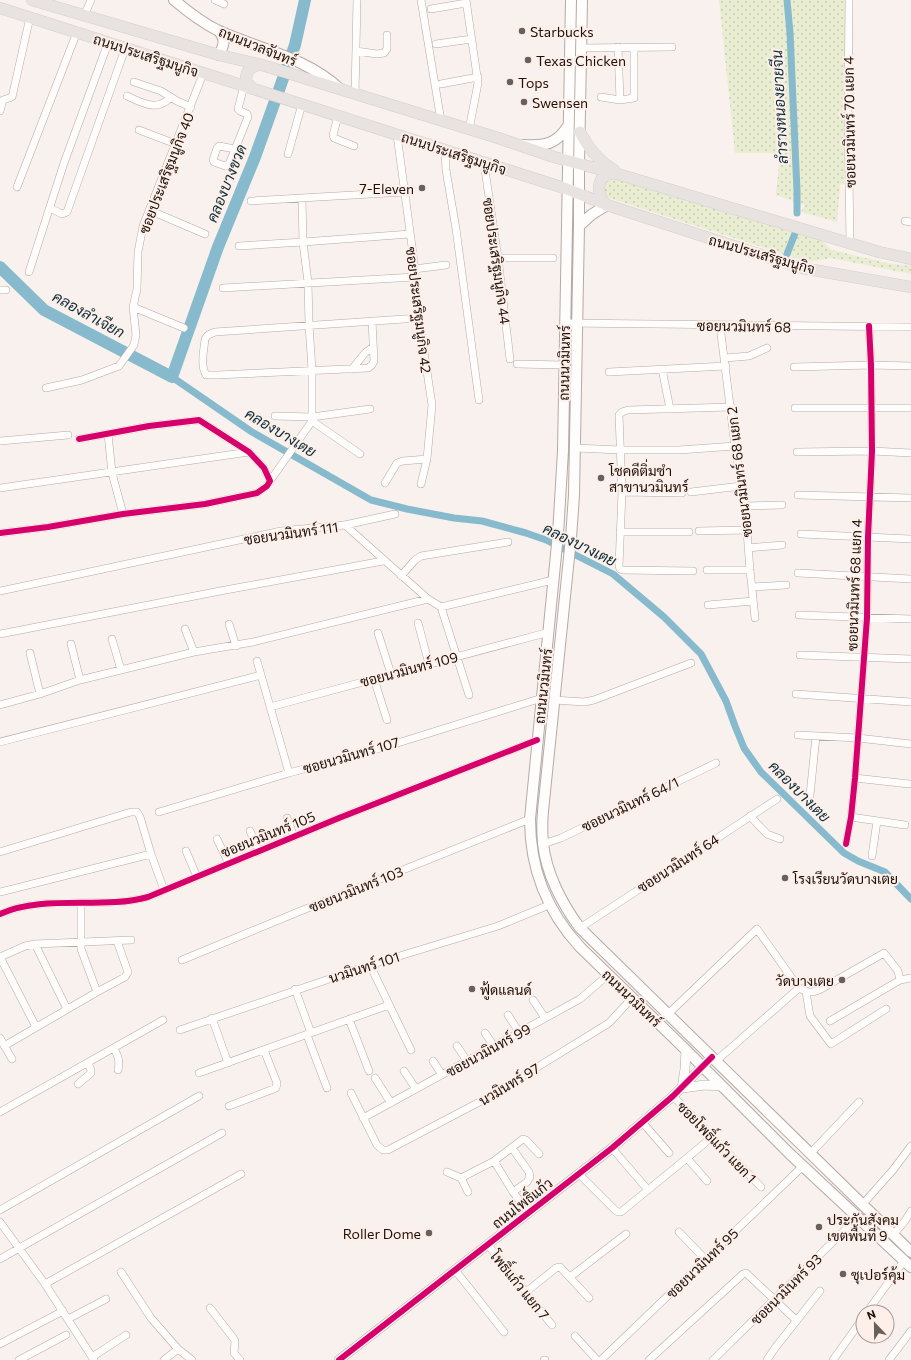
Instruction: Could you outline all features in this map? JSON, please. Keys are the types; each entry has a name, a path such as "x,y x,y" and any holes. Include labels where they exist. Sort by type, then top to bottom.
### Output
{"main road":[{"name":"ถนนประเสริฐมนูกิจ","path":"32,0 84,16 262,65 567,161 621,175 850,244 911,259"},
{"name":"ถนนนวลจันทร์","path":"174,0 199,19 219,31 277,52 332,81 343,91"},
{"name":"ถนนนวมินทร์","path":"571,0 563,451 558,534 530,819 533,862 540,885 549,905 569,936 803,1166 907,1264"},
{"name":"ถนนนวมินทร์","path":"582,0 576,448 572,538 543,811 543,844 547,863 556,889 580,928 911,1252"},
{"name":"ถนนประเสริฐมนูกิจ","path":"0,8 567,189 607,206 802,268 911,287"},
{"path":"219,31 224,36 225,42 219,54"},
{"path":"261,91 249,86 246,75 250,68 262,65"},
{"path":"520,145 545,145 554,142 562,136 569,125"},
{"path":"580,132 596,157 603,164 621,175"},
{"path":"579,226 591,215 607,206 599,194 598,185 604,178 611,174 621,175"},
{"path":"907,1264 911,1252"}],"street":[{"path":"84,16 91,0"},
{"path":"215,0 224,4"},
{"path":"355,95 357,0"},
{"path":"421,0 441,121"},
{"name":"ซอยนวมินทร์ 70 แยก 4","path":"849,0 848,108 850,244"},
{"path":"431,9 466,2 478,77 469,130"},
{"path":"0,111 3,100 12,97 30,17"},
{"path":"17,188 77,32"},
{"path":"356,51 377,54 384,53 387,49 387,35"},
{"path":"436,44 472,39"},
{"path":"29,272 64,163 108,42"},
{"path":"618,47 620,100"},
{"path":"601,97 620,100 633,100 635,96 634,47"},
{"path":"582,48 672,47"},
{"path":"50,208 62,214 67,212 125,48"},
{"name":"ซอยประเสริฐมนูกิจ 40","path":"46,388 82,380 118,366 134,346 136,335 134,307 137,289 138,252 143,226 203,74"},
{"path":"441,84 478,77"},
{"path":"134,82 161,92 191,107"},
{"path":"235,149 248,117 247,114 240,111 238,108 244,86"},
{"path":"127,96 146,104 157,106 166,103 171,98"},
{"path":"288,154 298,102"},
{"path":"338,116 333,135 334,138 354,146"},
{"path":"139,130 176,144"},
{"name":"ซอยประเสริฐมนูกิจ 42","path":"397,135 419,318 432,405 427,459 421,484"},
{"path":"444,150 479,400"},
{"name":"ซอยประเสริฐมนูกิจ 44","path":"484,163 498,258 510,359"},
{"path":"251,202 405,192"},
{"path":"0,533 48,527 123,514 205,504 257,493 262,491 267,486 312,419 312,370 308,325 308,282 303,242 302,199"},
{"path":"149,210 205,234"},
{"path":"239,246 410,234"},
{"path":"498,258 553,258"},
{"path":"414,269 446,265"},
{"path":"223,288 415,277"},
{"path":"134,307 184,328"},
{"path":"372,321 374,361 368,368 206,375 202,365 205,339 211,333 308,325 419,318"},
{"name":"ซอยนวมินทร์ 68","path":"565,323 720,326 911,327"},
{"name":"ซอยนวมินทร์ 68 แยก 2","path":"720,326 735,446 745,506 755,618"},
{"name":"ซอยนวมินทร์ 68 แยก 4","path":"846,844 851,817 855,778 867,618 868,537 872,451 869,326"},
{"path":"352,369 365,353 373,347"},
{"path":"725,358 749,356 767,348"},
{"path":"517,364 564,365"},
{"path":"794,367 871,365 911,366"},
{"path":"609,372 726,366"},
{"path":"662,369 670,409"},
{"path":"693,571 620,569 622,492 619,415 628,410 731,407"},
{"path":"795,408 911,408"},
{"path":"275,416 312,419 370,409"},
{"path":"312,419 360,454"},
{"path":"79,438 149,426 199,420 249,452 264,468 270,481"},
{"path":"108,434 112,473 123,514"},
{"path":"0,441 68,435"},
{"path":"576,448 679,450 735,446"},
{"path":"797,452 872,451 911,453"},
{"path":"0,488 249,452"},
{"path":"385,483 397,463 427,459"},
{"path":"691,492 741,486"},
{"path":"622,492 682,493"},
{"path":"798,495 911,498"},
{"path":"745,506 782,505"},
{"path":"345,525 395,514"},
{"name":"ซอยนวมินทร์ 111","path":"0,591 281,532 345,525 401,576 428,599 441,607"},
{"path":"699,531 746,530"},
{"path":"620,532 689,532"},
{"path":"801,534 911,539"},
{"path":"401,576 415,560 421,556 508,542"},
{"path":"748,548 782,545"},
{"path":"0,634 384,561"},
{"path":"707,570 750,570"},
{"path":"798,573 911,579"},
{"path":"468,695 441,607 553,580"},
{"path":"752,587 786,584"},
{"path":"0,705 40,694 80,680 194,652 236,646 428,599"},
{"path":"708,605 753,600"},
{"path":"799,615 911,619"},
{"path":"229,624 236,646"},
{"path":"418,624 429,664"},
{"path":"185,629 194,652"},
{"name":"ซอยนวมินทร์ 109","path":"270,707 549,632"},
{"path":"378,634 391,674"},
{"path":"112,640 121,670"},
{"path":"71,644 80,680"},
{"path":"30,653 40,694"},
{"path":"800,655 911,659"},
{"path":"257,661 289,773"},
{"path":"554,700 584,702 594,700 692,663"},
{"path":"0,742 261,675"},
{"path":"374,679 387,720"},
{"path":"796,694 911,702"},
{"name":"ซอยนวมินทร์ 107","path":"159,812 289,773 388,746 542,698"},
{"path":"798,735 858,738 911,744"},
{"path":"809,805 816,736"},
{"name":"ซอยนวมินทร์ 105","path":"0,914 28,906 139,900 538,740"},
{"name":"ซอยนวมินทร์ 64/1","path":"543,844 561,838 716,763"},
{"path":"855,778 909,784"},
{"name":"ซอยนวมินทร์ 64","path":"580,928 777,799"},
{"path":"0,852 135,812 139,813 151,854 164,890"},
{"path":"750,816 768,834 780,840"},
{"path":"851,817 905,825"},
{"path":"287,818 294,837"},
{"name":"ซอยนวมินทร์ 103","path":"182,960 530,819"},
{"path":"872,856 877,821"},
{"path":"250,831 259,851"},
{"path":"217,838 228,864"},
{"path":"186,850 197,877"},
{"path":"0,892 151,854"},
{"path":"81,903 80,943 82,956 97,992"},
{"name":"นวมินทร์ 101","path":"180,1030 370,965 498,926 549,905"},
{"path":"668,1014 757,928 800,988 806,992 813,993 884,953 898,971 900,980"},
{"path":"36,1027 0,957 25,946 35,944 131,940"},
{"path":"4,1046 125,977 128,974 127,969 117,941"},
{"path":"35,944 67,1010"},
{"path":"370,965 411,1050"},
{"name":"ซอยนวมินทร์ 99","path":"363,1118 580,999 608,975"},
{"path":"830,1021 900,980 911,978"},
{"path":"714,1059 800,988"},
{"path":"295,990 327,1088"},
{"path":"806,992 810,1016 831,1044 886,1009"},
{"name":"นวมินทร์ 97","path":"363,1118 378,1145 383,1150 388,1150 487,1098 609,1023 632,998"},
{"path":"533,1000 545,1018"},
{"path":"199,1073 389,1005"},
{"path":"508,1016 519,1032"},
{"path":"212,1018 228,1063"},
{"path":"349,1019 369,1071"},
{"path":"0,1112 164,1020"},
{"path":"484,1032 494,1046"},
{"path":"0,1038 12,1059"},
{"path":"457,1046 468,1061"},
{"path":"114,1048 119,1057 120,1063 118,1070"},
{"path":"229,1106 277,1087 277,1083 264,1050"},
{"path":"686,1050 682,1088 705,1085 722,1086"},
{"name":"ถนนโพธิ์แก้ว","path":"339,1360 612,1148 682,1088 702,1067 714,1059"},
{"path":"433,1061 442,1075"},
{"path":"78,1084 91,1073 88,1063"},
{"path":"404,1071 416,1089"},
{"path":"375,1078 391,1103"},
{"path":"351,1093 363,1118"},
{"path":"0,1210 199,1096"},
{"name":"ซอยโพธิ์แก้ว แยก 1","path":"673,1096 761,1187"},
{"path":"810,1154 859,1102"},
{"path":"642,1122 669,1152"},
{"path":"0,1259 222,1133"},
{"path":"579,1174 618,1212 624,1210 712,1136"},
{"path":"461,1178 494,1161 523,1139 526,1140 539,1154"},
{"path":"862,1205 893,1170 911,1146"},
{"path":"512,1148 529,1172 530,1177 527,1182 513,1192"},
{"path":"612,1148 648,1190"},
{"path":"687,1158 707,1181"},
{"path":"494,1161 513,1192 529,1213"},
{"name":"ซอยนวมินทร์ 95","path":"601,1360 803,1166"},
{"path":"447,1172 461,1178 468,1192"},
{"path":"45,1284 241,1174"},
{"path":"893,1235 911,1211"},
{"name":"ซอยนวมินทร์ 93","path":"713,1360 858,1217"},
{"path":"0,1222 45,1284 93,1358 126,1335"},
{"path":"679,1232 706,1260"},
{"path":"570,1276 626,1234"},
{"name":"โพธิ์เเก้ว แยก 7","path":"488,1245 552,1325"},
{"path":"874,1304 907,1264"},
{"path":"526,1292 556,1268 560,1267 589,1298"},
{"path":"455,1270 504,1332"},
{"path":"120,1272 151,1318 178,1349 192,1360"},
{"path":"649,1360 746,1272 796,1320"},
{"path":"767,1360 796,1320 820,1291"},
{"path":"68,1319 106,1299"},
{"path":"210,1308 234,1339 234,1353 240,1360"},
{"path":"0,1344 63,1311"},
{"path":"833,1360 855,1329"},
{"path":"889,1360 911,1331"},
{"path":"19,1360 66,1334"},
{"path":"575,1336 597,1360"},
{"path":"164,1360 178,1349"}],"green space":[{"path":"719,0 845,0 845,184 840,185 837,222 801,212 805,205 776,195 780,153 735,153"},
{"path":"613,176 816,235 832,250 887,263 911,266 911,274 831,258 808,262 606,197 603,186 604,182"}],"waterway":[{"name":"คลองบางขวด","path":"0,267 44,310 172,377 218,247 255,157 295,45 305,0"},
{"name":"ลำรางหนองยายจีน","path":"787,0 790,33 797,213"},
{"name":"ลำรางหนองยายจีน","path":"787,254 796,231"},
{"name":"คลองบางเตย","path":"172,377 252,432 371,500 454,518 482,521 526,533 546,540 613,574 664,617 701,654 726,701 744,748 761,772 844,853 858,861 885,872 911,899"}],"cycle path":[{"path":"846,844 851,817 855,778 867,618 868,537 872,451 869,326"},
{"path":"0,533 48,527 123,514 205,504 257,493 267,486 270,481 264,468 249,452 199,420 149,426 79,439"},
{"path":"0,914 17,908 35,905 130,901 148,897 339,818 537,740"},
{"path":"339,1360 612,1148 673,1096 712,1057"}],"place":[{"name":"Starbucks","path":"522,31"},
{"name":"Texas Chicken","path":"528,60"},
{"name":"Tops","path":"510,82"},
{"name":"Swensen","path":"524,102"},
{"name":"7-Eleven","path":"422,188"},
{"name":"โชคดีติ่มซำ สาขานวมินทร์","path":"601,478"},
{"name":"โรงเรียนวัดบางเตย","path":"785,878"},
{"name":"วัดบางเตย","path":"842,980"},
{"name":"ฟู้ดแลนด์","path":"472,989"},
{"name":"ประกันสังคม เขตพื้นที่ 9","path":"819,1227"},
{"name":"Roller Dome","path":"429,1233"},
{"name":"ซุเปอร์คุ้ม","path":"843,1274"}],"water label":[{"name":"คลองลำเจียก","path":"89,314"}]}
